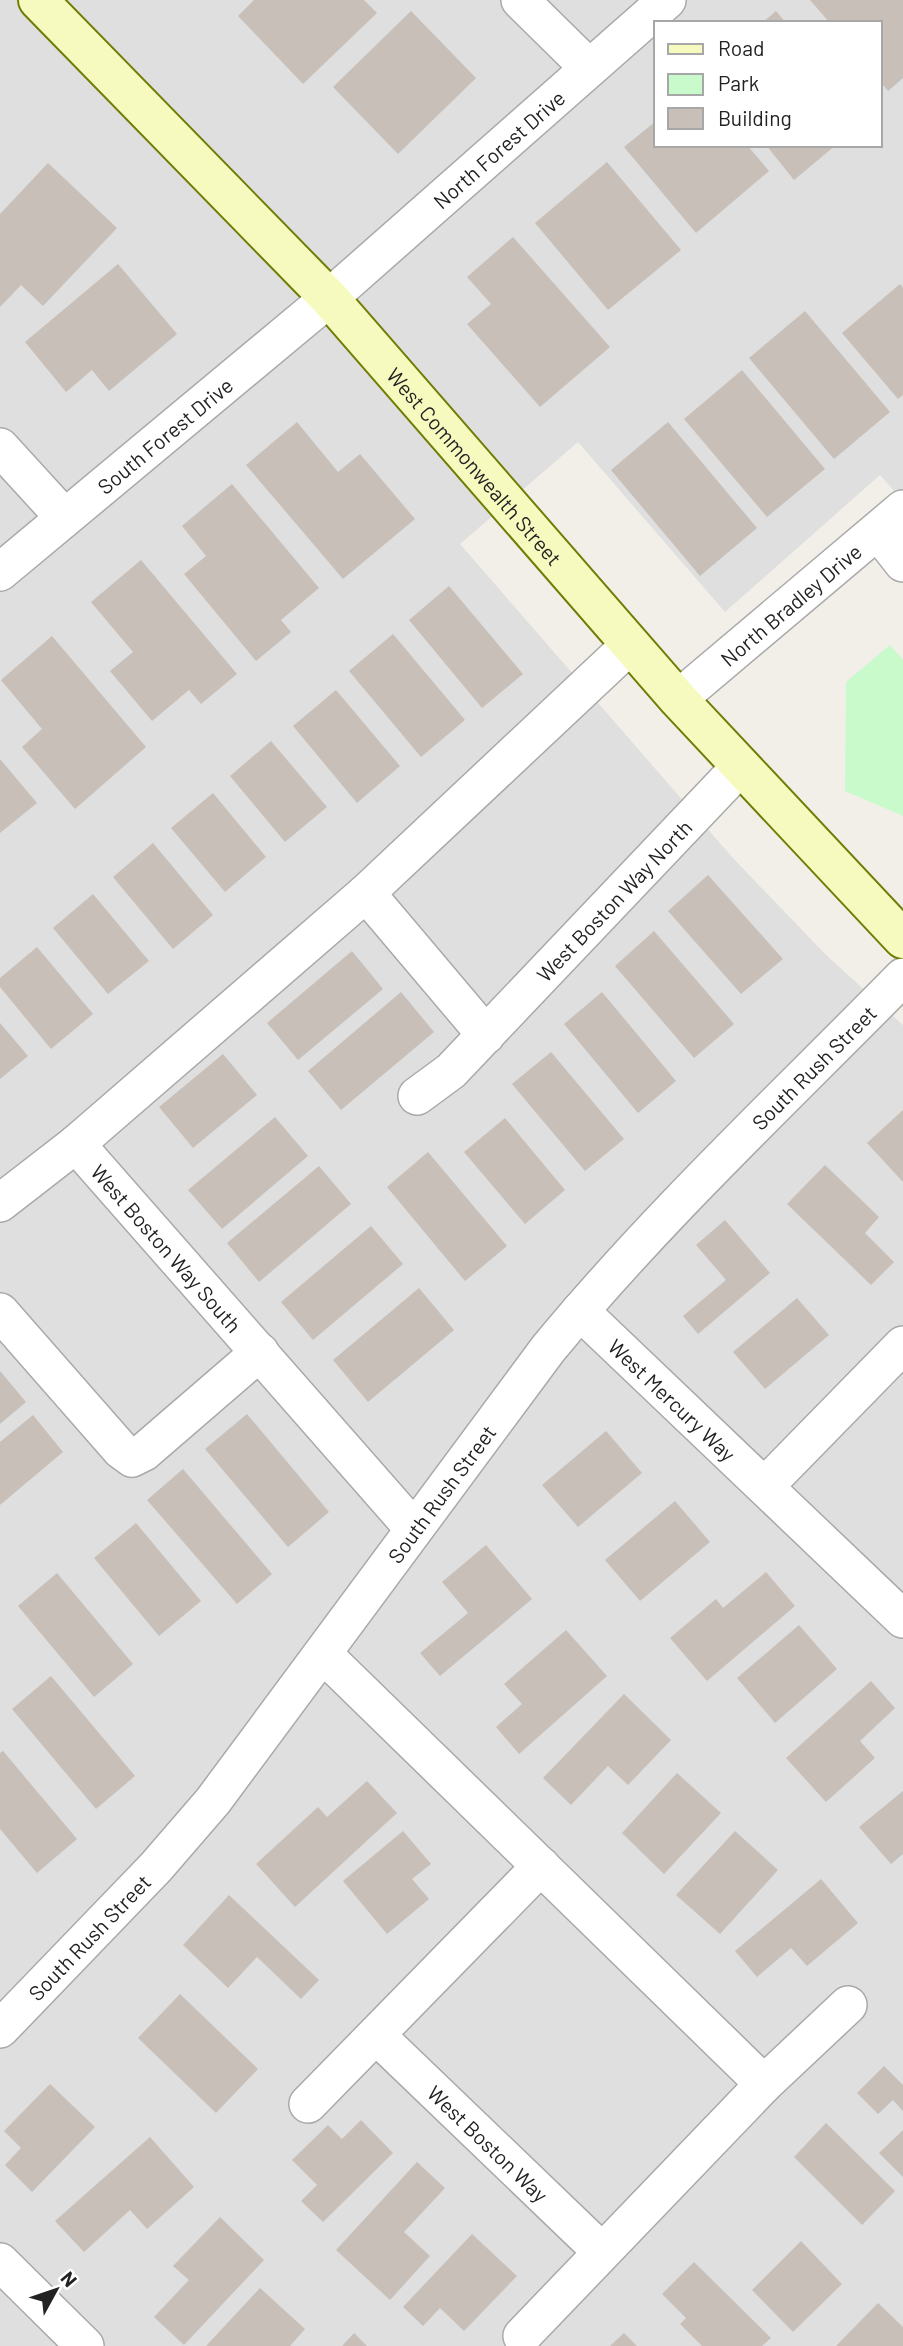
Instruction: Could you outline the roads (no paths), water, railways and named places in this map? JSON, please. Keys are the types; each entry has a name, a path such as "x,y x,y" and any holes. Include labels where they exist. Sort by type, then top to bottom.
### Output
{"street":[{"name":"West Commonwealth Street","path":"38,0 329,298 678,699 903,939"},
{"path":"520,0 589,68"},
{"name":"North Forest Drive","path":"329,298 667,0"},
{"name":"South Forest Drive","path":"0,572 63,516 329,298"},
{"path":"0,447 63,516"},
{"path":"890,520 903,563"},
{"name":"North Bradley Drive","path":"678,699 890,520"},
{"path":"486,1035 366,893 630,645"},
{"name":"West Boston Way North","path":"417,1096 451,1071 741,766"},
{"name":"West Boston Way South","path":"0,1203 76,1144 366,893"},
{"name":"South Rush Street","path":"0,2029 156,1867 213,1801 414,1529 580,1311 673,1207 903,977"},
{"name":"West Boston Way South","path":"76,1144 414,1529"},
{"name":"West Mercury Way","path":"580,1311 903,1619"},
{"name":"West Boston Way South","path":"0,1312 121,1450 132,1458 144,1452 260,1352"},
{"path":"765,1486 903,1345"},
{"path":"323,1654 764,2084"},
{"path":"308,2104 541,1866"},
{"path":"523,2336 764,2084 848,2005"},
{"name":"West Boston Way","path":"376,2035 601,2252"},
{"path":"0,2262 66,2340"}]}
